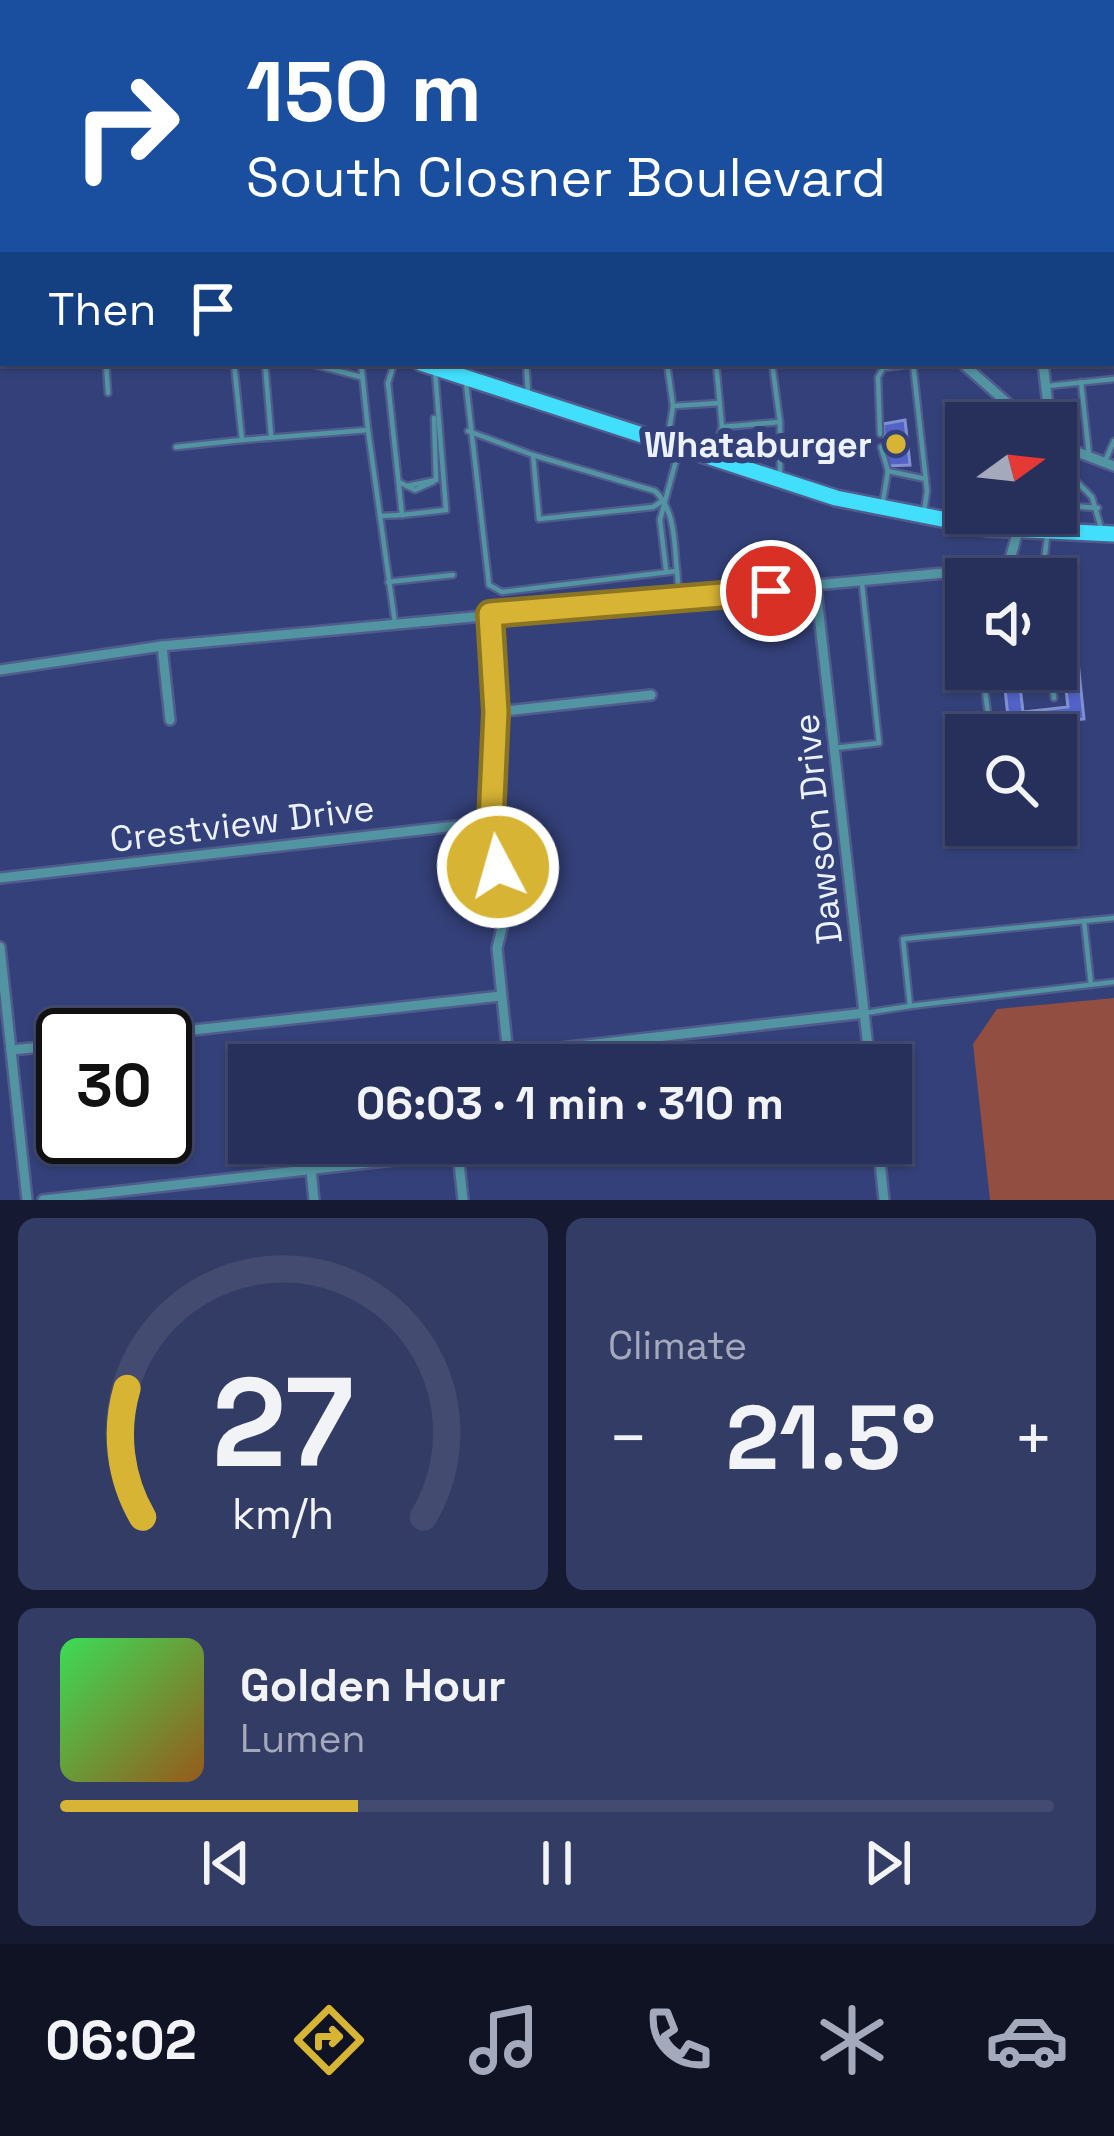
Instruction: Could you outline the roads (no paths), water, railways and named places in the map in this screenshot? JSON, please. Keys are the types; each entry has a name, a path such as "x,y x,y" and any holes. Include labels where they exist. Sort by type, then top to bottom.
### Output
{"main road":[{"path":"433,366 473,374 528,398 780,480 882,507 945,517"},
{"path":"1077,528 1108,534"}],"street":[{"path":"965,366 1001,402"},
{"path":"1043,366 1048,402"},
{"path":"1077,457 1109,465"},
{"path":"0,670 162,646 1008,567 1017,534"},
{"name":"Dawson Drive","path":"817,588 868,1044"},
{"path":"490,614 496,712 491,822 506,912 497,948 506,1044"},
{"path":"162,646 170,720"},
{"path":"496,712 651,695"},
{"name":"Crestview Drive","path":"0,878 491,822"},
{"path":"0,947 27,1200"},
{"path":"192,1030 501,996"},
{"path":"624,1044 865,1013"},
{"path":"11,1050 36,1048"},
{"path":"43,1200 363,1164"},
{"path":"459,1164 463,1200"},
{"path":"880,1164 884,1200"},
{"path":"311,1170 314,1200"},
{"path":"170,1186 171,1200"}],"lane":[{"path":"106,366 108,393"},
{"path":"234,366 242,440"},
{"path":"265,366 272,437"},
{"path":"320,366 362,377"},
{"path":"362,366 395,623"},
{"path":"393,366 388,383 402,514"},
{"path":"380,516 446,510 428,366"},
{"path":"526,366 528,398"},
{"path":"666,572 660,520 673,445 668,366"},
{"path":"712,458 722,427 716,366"},
{"path":"772,366 780,422 780,480"},
{"path":"880,434 878,377 884,368 896,366"},
{"path":"913,366 926,479 923,515"},
{"path":"473,374 468,431 489,585 502,592 677,571"},
{"path":"1046,386 1114,379"},
{"path":"1081,382 1089,461"},
{"path":"673,406 720,403"},
{"path":"399,482 407,486 436,480 435,411"},
{"path":"722,427 780,422"},
{"path":"176,447 368,430"},
{"path":"468,431 655,491 664,500 680,598"},
{"path":"1109,465 1114,441"},
{"path":"881,447 888,471 882,507"},
{"path":"533,455 539,519 653,507 664,500"},
{"path":"888,471 926,479"},
{"path":"1077,479 1098,508 1108,534"},
{"path":"1077,506 1098,508"},
{"path":"388,582 454,574"},
{"path":"835,748 879,743 862,583"},
{"path":"1053,690 1054,698"},
{"path":"910,1006 903,939 1114,917"},
{"path":"1084,921 1091,985"},
{"path":"865,1013 1114,982"}],"place":[{"name":"Whataburger","path":"896,444"}]}
